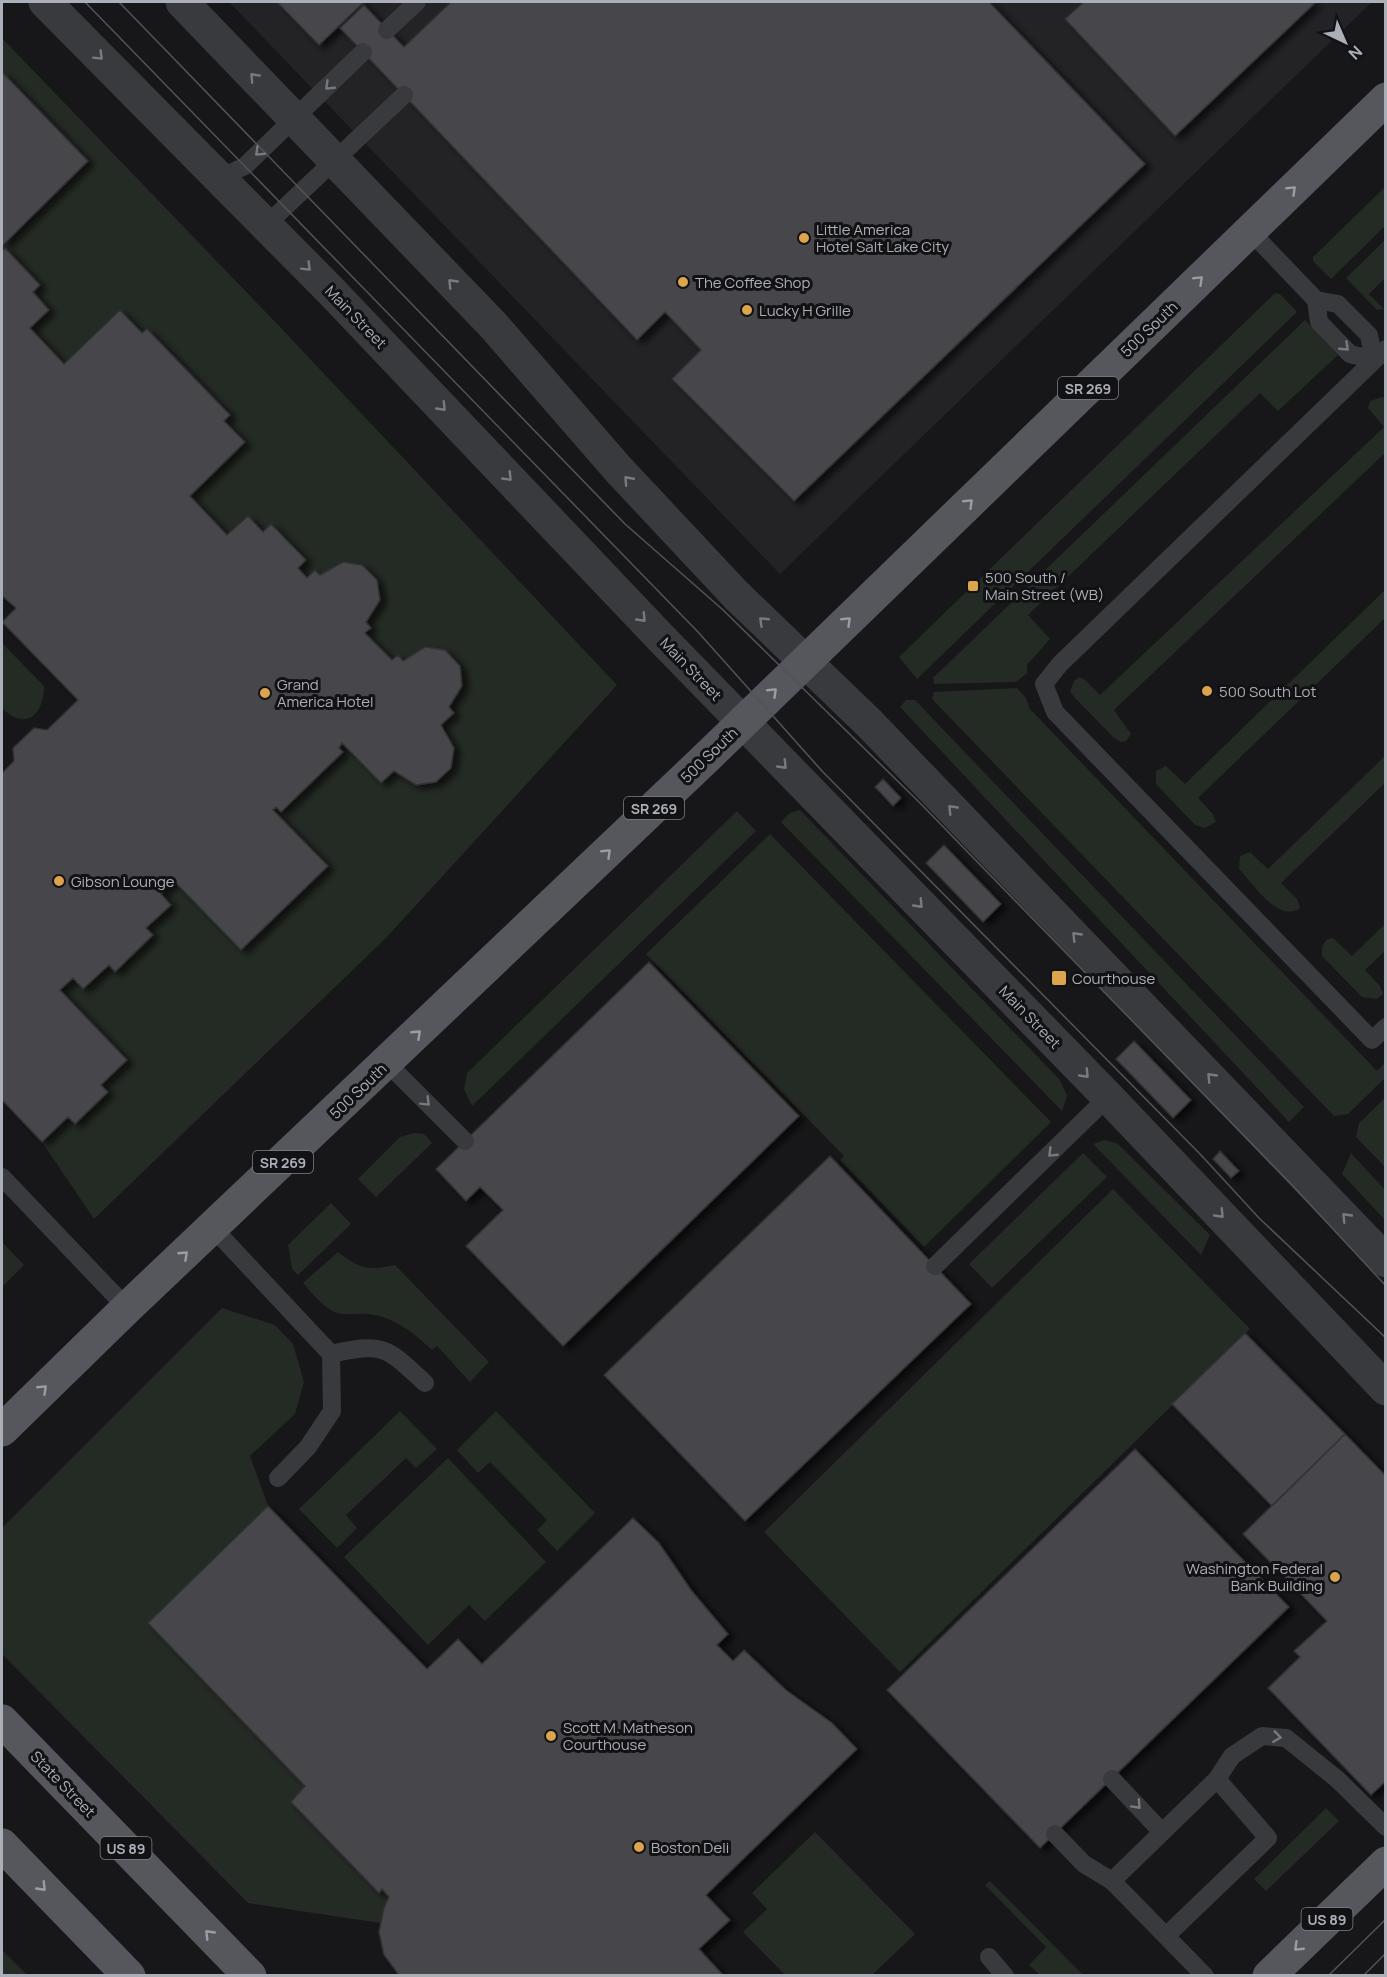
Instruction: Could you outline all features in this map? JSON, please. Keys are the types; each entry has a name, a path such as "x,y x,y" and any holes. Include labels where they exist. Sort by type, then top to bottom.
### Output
{"main road":[{"name":"500 South","path":"2,1430 127,1308 743,723 1386,99"},
{"name":"State Street","path":"2,1721 250,1976"},
{"path":"2,1845 129,1976"},
{"name":"US 89","path":"1269,1976 1386,1863"}],"street":[{"name":"Main Street","path":"45,2 266,225 743,723 1108,1097 1386,1389"},
{"path":"182,2 493,325 618,469 728,587 869,723 993,850 1386,1261"}],"lane":[{"path":"387,30 417,2"},
{"path":"220,178 245,166 363,52"},
{"path":"266,225 404,95"},
{"path":"1250,231 1316,300 1319,321 1350,354 1382,361"},
{"path":"1316,300 1338,304 1369,335 1382,361"},
{"path":"1382,361 1060,664 1044,684 1055,712 1372,1040 1386,1027"},
{"path":"387,1063 465,1141"},
{"path":"935,1266 1108,1097"},
{"path":"2,1177 127,1308"},
{"path":"213,1228 331,1354 332,1411 308,1447 278,1478"},
{"path":"331,1354 363,1347 391,1351 425,1383"},
{"path":"1112,1881 1216,1779 1232,1756 1263,1736 1286,1737 1337,1779 1386,1827"},
{"path":"1112,1779 1162,1832"},
{"path":"1166,1936 1268,1838 1216,1779"},
{"path":"1054,1834 1084,1864 1112,1881 1205,1976"},
{"path":"989,1957 1005,1976"}],"shaded area":[{"name":"Little America Hotel Salt Lake City","path":"229,2 1372,2 780,574"},
{"path":"2,38 281,328 617,685 386,938 94,1219 42,1142 68,1117 75,1124 108,1092 101,1085 127,1060 60,990 73,978 84,989 109,965 116,971 153,936 146,928 171,905 161,894 174,881 241,950 328,866 273,810 342,743 380,783 394,771 416,785 433,783 443,777 448,771 453,756 450,739 441,725 462,686 460,666 425,647 403,661 398,655 392,660 365,633 371,628 366,622 380,600 376,583 365,569 343,562 320,575 315,570 307,578 298,568 306,560 271,524 263,532 248,516 227,535 190,496 245,443 224,421 230,415 147,329 142,333 120,310 64,364 30,328 49,310 33,292 40,285 5,249 2,251 2,246 88,161 2,72"},
{"path":"1385,187 1385,226 1331,279 1313,261 1313,257"},
{"path":"1385,240 1385,278 1369,294 1384,309 1377,310 1346,278"},
{"path":"1275,293 1280,294 1297,312 917,679 899,657"},
{"path":"1305,320 1338,355 1278,411 1260,393 1028,615 1050,639 1027,665 1027,673 1016,682 934,684 933,678"},
{"path":"1385,398 1385,453 1114,710 1131,734 1126,741 1121,742 1114,738 1074,697 1070,691 1074,681 1079,677 1084,679 1100,695 1384,427 1368,408 1370,401"},
{"path":"1385,590 1385,618 1198,798 1213,814 1216,822 1205,828 1195,825 1156,784 1156,771 1166,766 1185,784"},
{"path":"2,643 44,686 41,705 32,717 18,718 2,708"},
{"path":"1017,688 1026,698 1030,709 1377,1071 1385,1063 1385,1078 1348,1114 1334,1116 932,699 934,692"},
{"path":"906,700 915,700 1304,1107 1289,1122 900,707"},
{"path":"1385,756 1385,783 1281,883 1297,899 1300,908 1283,911 1266,900 1239,869 1240,856 1250,852 1268,869"},
{"path":"800,810 1060,1080 1067,1096 1062,1111 781,822 790,813"},
{"path":"737,811 756,831 472,1106 464,1089 467,1073"},
{"path":"770,834 1051,1122 924,1247 840,1160 844,1156 646,954"},
{"path":"1385,924 1385,951 1365,970 1380,986 1383,994 1377,999 1362,997 1322,956 1322,947 1326,940 1333,938 1352,956"},
{"path":"1385,1098 1385,1167 1356,1137 1359,1123"},
{"path":"414,1133 424,1134 432,1143 376,1197 358,1179 400,1137"},
{"path":"1105,1140 1118,1144 1210,1235 1201,1255 1093,1144"},
{"path":"1083,1153 1107,1177 992,1288 969,1264"},
{"path":"1351,1153 1385,1190 1385,1220 1342,1174"},
{"path":"1113,1189 1250,1329 900,1672 764,1532"},
{"path":"331,1203 351,1224 298,1275 292,1269 288,1245"},
{"path":"2,1242 24,1265 2,1287"},
{"path":"338,1252 352,1262 365,1267 378,1268 395,1265 489,1362 470,1382 437,1346 432,1350 394,1322 377,1315 334,1312 317,1299 303,1283"},
{"path":"222,1308 275,1325 293,1344 304,1382 295,1414 250,1456 268,1506 148,1623 305,1786 291,1802 378,1892 382,1889 389,1897 380,1923 248,1903 2,1654 2,1528"},
{"path":"400,1411 437,1449 416,1468 406,1458 346,1515 357,1528 337,1548 299,1509"},
{"path":"496,1411 595,1513 557,1551 537,1530 547,1520 490,1462 478,1473 457,1450"},
{"path":"448,1458 546,1562 485,1621 469,1605 428,1645 344,1557"},
{"path":"1326,1808 1339,1821 1266,1891 1254,1879"},
{"path":"815,1832 915,1934 872,1975 785,1975 743,1932 767,1909 752,1893"},
{"path":"990,1881 1083,1975 1040,1975 1029,1965 1046,1947 985,1885"},
{"path":"2,1950 27,1975 2,1975"}],"building":[{"path":"277,2 364,2 319,45"},
{"name":"Little America Hotel Salt Lake City","path":"451,2 989,2 1145,164 794,501 672,379 701,350 665,312 637,340 340,28 364,5 404,47"},
{"path":"1084,2 1316,2 1175,136 1065,19"},
{"path":"2,72 88,161 2,246"},
{"name":"Grand America Hotel","path":"5,248 40,285 33,292 49,310 30,328 64,364 120,310 142,333 147,329 230,415 224,421 245,442 190,496 227,535 248,516 263,532 271,524 306,560 298,568 307,578 315,570 320,575 343,562 362,565 377,580 380,600 366,622 371,628 365,633 392,660 398,655 403,661 425,647 445,650 460,666 462,686 449,707 454,713 441,725 454,748 451,768 436,782 416,785 394,771 381,783 342,743 339,748 343,752 281,812 276,807 273,810 328,866 241,950 174,881 161,894 171,905 146,928 153,935 115,972 109,965 83,989 73,978 60,990 127,1060 101,1085 108,1092 75,1124 68,1117 42,1142 2,1100 2,773 14,761 13,748 34,728 47,730 78,700 2,622 16,608 2,596 2,251"},
{"path":"883,779 901,798 893,806 875,787"},
{"path":"944,845 1001,904 983,922 926,863"},
{"path":"649,962 799,1116 563,1346 466,1246 503,1210 480,1187 466,1201 436,1169"},
{"path":"1134,1041 1191,1100 1173,1118 1116,1059"},
{"path":"1220,1151 1239,1171 1231,1178 1213,1159"},
{"path":"830,1156 971,1304 745,1521 604,1375"},
{"path":"1245,1333 1345,1434 1272,1506 1172,1404"},
{"name":"Washington Federal Bank Building","path":"1345,1434 1386,1476 1386,1781 1371,1795 1268,1688 1300,1657 1294,1651 1327,1621 1243,1534"},
{"path":"1135,1449 1289,1607 1040,1848 887,1690"},
{"name":"Scott M. Matheson Courthouse","path":"268,1506 427,1669 458,1639 482,1664 633,1518 659,1543 691,1590 728,1634 717,1645 733,1661 744,1650 786,1690 832,1723 857,1749 706,1895 730,1920 699,1949 724,1976 399,1975 384,1955 379,1932 389,1897 382,1889 379,1893 291,1802 305,1786 148,1623"}],"tram line":[{"path":"85,2 698,632 822,771 1201,1155 1259,1218 1386,1338"},
{"path":"119,2 625,524 722,609 919,802 1293,1186 1386,1286"},
{"path":"1328,1976 1386,1919"},
{"path":"1363,1976 1386,1953"}],"place":[{"name":"Little America Hotel Salt Lake City","path":"804,238"},
{"name":"The Coffee Shop","path":"683,282"},
{"name":"Lucky H Grille","path":"747,310"},
{"name":"500 South / Main Street (WB)","path":"973,586"},
{"name":"500 South Lot","path":"1207,691"},
{"name":"Grand America Hotel","path":"265,693"},
{"name":"Gibson Lounge","path":"59,881"},
{"name":"Courthouse","path":"1059,978"},
{"name":"Washington Federal Bank Building","path":"1335,1577"},
{"name":"Scott M. Matheson Courthouse","path":"551,1736"},
{"name":"Boston Deli","path":"639,1847"}]}
